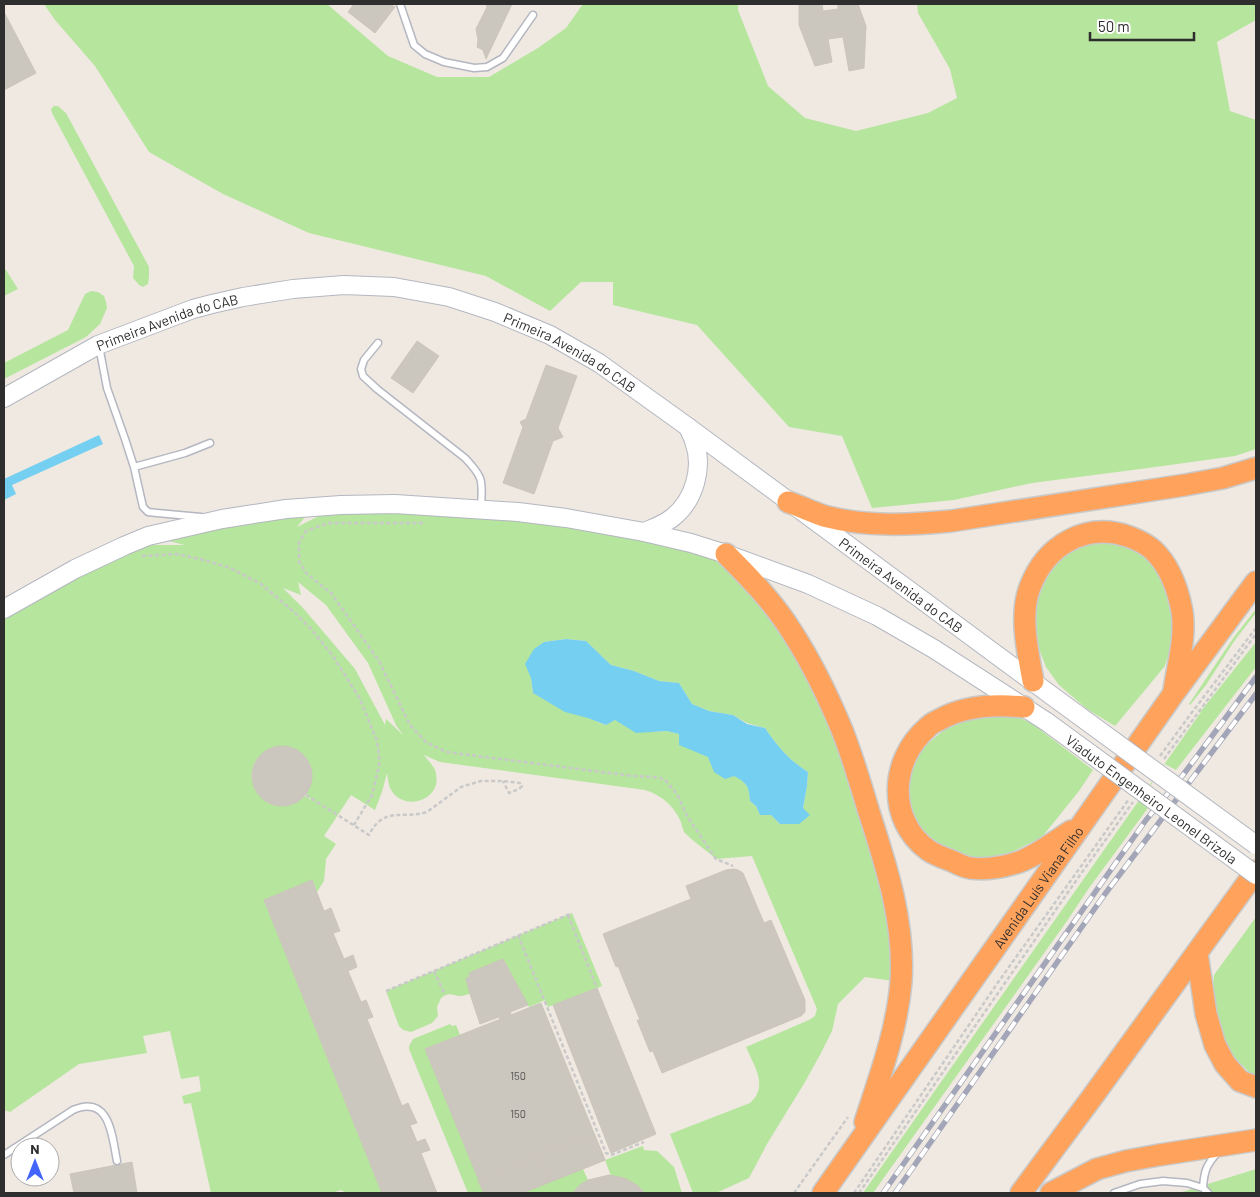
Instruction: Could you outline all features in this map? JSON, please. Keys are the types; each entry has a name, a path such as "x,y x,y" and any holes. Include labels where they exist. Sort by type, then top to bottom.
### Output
{"highway":[{"path":"788,502 822,515 849,521 881,524 918,524 951,521 1185,485 1224,478 1256,468"},
{"path":"1033,681 1026,634 1025,605 1030,588 1039,569 1054,551 1068,541 1085,534 1103,531 1121,534 1140,541 1163,562 1172,578 1182,610 1183,625 1174,693"},
{"path":"726,554 759,587 777,610 792,632 819,680 842,730 890,879 899,921 901,982 896,1019 859,1142"},
{"name":"Avenida Luís Viana Filho","path":"823,1193 1174,693 1256,582"},
{"path":"1024,707 990,705 966,709 946,716 927,727 903,759 899,777 898,797 904,819 915,838 929,850 969,868 993,868 1019,862 1045,849 1083,822"},
{"path":"1021,1193 1256,872"},
{"path":"1197,953 1206,1014 1215,1045 1225,1064 1240,1081 1256,1087"},
{"path":"1051,1193 1097,1168 1126,1161 1256,1140"}],"main road":[{"name":"Primeira Avenida do CAB","path":"4,398 98,345 193,309 243,297 294,289 344,285 394,287 449,297 495,312 550,335 599,363 1059,701"},
{"path":"644,532 660,526 674,517 685,505 693,490 697,475 698,458 695,442 688,427"},
{"path":"4,609 75,569 148,536 222,519 286,509 341,505 395,504 480,508 566,518 644,532 691,543 726,554 808,584 877,616 934,649 1024,707"},
{"name":"Viaduto Engenheiro Leonel Brizola","path":"1059,701 1256,846"},
{"name":"Viaduto Engenheiro Leonel Brizola","path":"1024,707 1256,876"}],"lane":[{"path":"400,4 414,44 425,54 444,62 474,68 488,67 503,58 533,15"},
{"path":"378,343 364,360 361,369 363,376 472,465 482,482 480,508"},
{"path":"98,345 107,388 134,467 144,507 148,512 222,519"},
{"path":"134,467 185,453 210,443"},
{"path":"4,1154 73,1110 91,1106 102,1110 107,1118 118,1160"},
{"path":"1203,1188 1204,1175 1208,1164 1227,1144"},
{"path":"1114,1193 1140,1184 1163,1181 1187,1183 1203,1188 1208,1193"}],"path":[{"path":"428,523 328,523 306,531 299,543 299,561 307,574 330,593 379,662 410,725 426,742 446,752 664,779 677,794 687,816 716,859 733,866"},
{"path":"136,557 177,554 230,568 261,584 294,612 333,656 360,699 378,741 379,766 372,795 354,825"},
{"path":"1155,764 1256,628"},
{"path":"1161,763 1256,634"},
{"path":"306,795 369,835 373,828 387,816 427,812 461,787 481,781 503,781 522,786 509,793 503,781"},
{"path":"854,1193 999,982 1132,796"},
{"path":"859,1193 1080,875 1133,802"},
{"path":"386,991 572,913"},
{"path":"568,915 597,988"},
{"path":"518,936 606,1153 611,1156 644,1142"},
{"path":"434,970 445,995"},
{"path":"794,1193 853,1111"}],"green space":[{"path":"44,4 327,4 388,56 437,77 489,77 538,48 566,28 583,4 738,4 738,10 768,86 805,118 856,131 928,113 957,98 950,69 918,13 917,4 1256,4 1256,20 1217,42 1230,111 1256,120 1256,449 1235,456 1032,483 954,500 872,508 842,436 789,427 697,325 613,305 613,282 581,282 550,311 486,276 309,233 223,194 149,152 95,66 55,20"},
{"path":"54,106 58,106 66,113 149,267 148,284 143,287 133,278 134,266 52,113 51,109"},
{"path":"4,267 18,289 4,296"},
{"path":"91,291 98,292 104,296 106,302 107,308 100,324 86,337 4,379 4,363 68,330 85,294"},
{"path":"395,504 691,543 759,587 857,774 901,982 865,977 838,1004 832,1031 821,1053 749,1178 716,1193 693,1193 670,1134 750,1103 759,1090 759,1083 756,1069 746,1047 815,1016 817,1009 752,856 716,859 686,834 670,805 645,790 440,762 424,755 433,766 436,774 436,783 433,791 427,797 411,802 396,796 390,788 387,773 375,810 351,795 324,836 336,844 326,859 324,881 317,892 312,880 264,900 382,1193 346,1193 341,1190 332,1193 211,1193 191,1103 184,1104 182,1096 201,1091 199,1076 181,1079 170,1031 143,1036 147,1053 79,1064 10,1112 4,1110 4,609 144,545 185,545 148,536 313,507 297,527 341,505","holes":["298,582 326,605 368,663 396,725 403,735 386,719 385,725 355,669 303,608 283,588 301,595","566,639 586,641 611,665 634,671 659,681 679,683 692,704 709,711 733,715 747,723 765,728 784,752 808,772 803,808 780,824 771,815 760,815 756,806 750,801 749,789 744,782 699,752 679,734 667,731 654,732 615,720 605,725 533,693 531,678 544,642","282,746 299,752 305,757 312,770 312,778 306,795 315,802 305,796 289,805 275,805 263,799 255,789 252,776 255,763 264,753"]},
{"path":"1092,543 1122,543 1143,554 1161,574 1172,598 1173,640 1165,666 1115,726 1087,709 1059,685 1046,667 1036,641 1034,607 1047,573 1069,551"},
{"path":"1256,609 1256,613 1190,705 1234,637"},
{"path":"1256,642 1256,667 1176,770 1165,764 1140,801 1148,808 1089,888 873,1193 863,1193 1201,712 1193,706 1201,711"},
{"path":"983,715 1017,716 1034,725 1093,770 1079,791 1042,837 1012,852 984,858 966,857 948,851 921,831 913,816 909,802 909,773 924,747 951,724"},
{"path":"572,913 602,986 548,1007 545,1000 529,1007 503,959 469,973 470,977 466,978 470,994 461,996 449,994 441,998 437,1007 438,1016 432,1023 411,1032 403,1030 399,1026 386,991"},
{"path":"1256,917 1256,1076 1252,1075 1231,1054 1215,1026 1212,997 1214,975"},
{"path":"450,1024 452,1026 456,1025 460,1035 425,1049 484,1193 468,1193 409,1049 413,1039"},
{"path":"643,1146 644,1150 657,1151 674,1167 682,1193 645,1193 630,1181 611,1176 605,1160"},
{"path":"583,1169 588,1180 573,1193 522,1193"},
{"path":"1256,1169 1256,1193 1179,1193"}],"water":[{"path":"99,435 103,444 12,485 16,494 4,500 4,479"},
{"path":"566,639 586,641 611,665 634,671 659,681 679,683 692,704 709,711 733,715 747,724 765,728 784,752 808,772 803,808 810,815 799,824 780,824 771,815 760,815 756,806 750,801 748,788 745,783 734,776 725,779 714,772 708,757 679,745 679,734 667,731 636,733 615,720 606,725 565,712 533,693 531,678 525,664 534,649 544,642"}],"building":[{"path":"354,4 390,4 395,7 375,33 348,12"},
{"path":"486,4 512,4 486,59 483,50 477,47 476,29 487,7"},
{"path":"799,4 822,4 823,11 838,9 838,4 858,4 866,26 864,68 849,71 843,37 828,39 832,62 815,66 799,25"},
{"path":"4,12 36,73 4,90"},
{"path":"417,341 439,356 413,393 391,378"},
{"path":"546,365 577,376 558,428 563,437 553,441 534,494 503,483 523,427 520,422 526,419"},
{"path":"276,746 288,746 299,751 307,759 312,770 310,788 299,801 288,806 276,806 265,801 257,793 252,782 252,770 257,759 265,751"},
{"path":"734,869 743,873 764,923 771,920 805,1000 805,1012 801,1016 662,1073 653,1051 650,1052 637,1020 640,1020 603,934 691,899 686,886 726,870"},
{"path":"312,880 324,911 331,908 340,931 333,933 344,959 353,955 357,967 348,971 361,1002 366,1000 373,1017 367,1019 402,1106 408,1103 417,1123 410,1125 417,1142 425,1139 430,1150 421,1153 437,1193 382,1193 264,900"},
{"path":"503,959 528,1005 510,1012 511,1014 500,1019 499,1017 480,1024 466,978 470,977 469,973"},
{"path":"597,988 656,1134 611,1153 553,1005"},
{"path":"541,1003 605,1160 522,1193 484,1193 425,1049"},
{"path":"594,1134 605,1160 550,1182 539,1155"},
{"path":"539,1155 550,1182 522,1193 484,1193 478,1181"},
{"path":"132,1162 137,1193 74,1193 70,1174"},
{"path":"609,1175 624,1178 637,1185 645,1193 573,1193 588,1180"}],"railway":[{"path":"883,1193 1146,820 1183,775 1256,677"},
{"path":"895,1193 1105,894 1256,694"}]}
